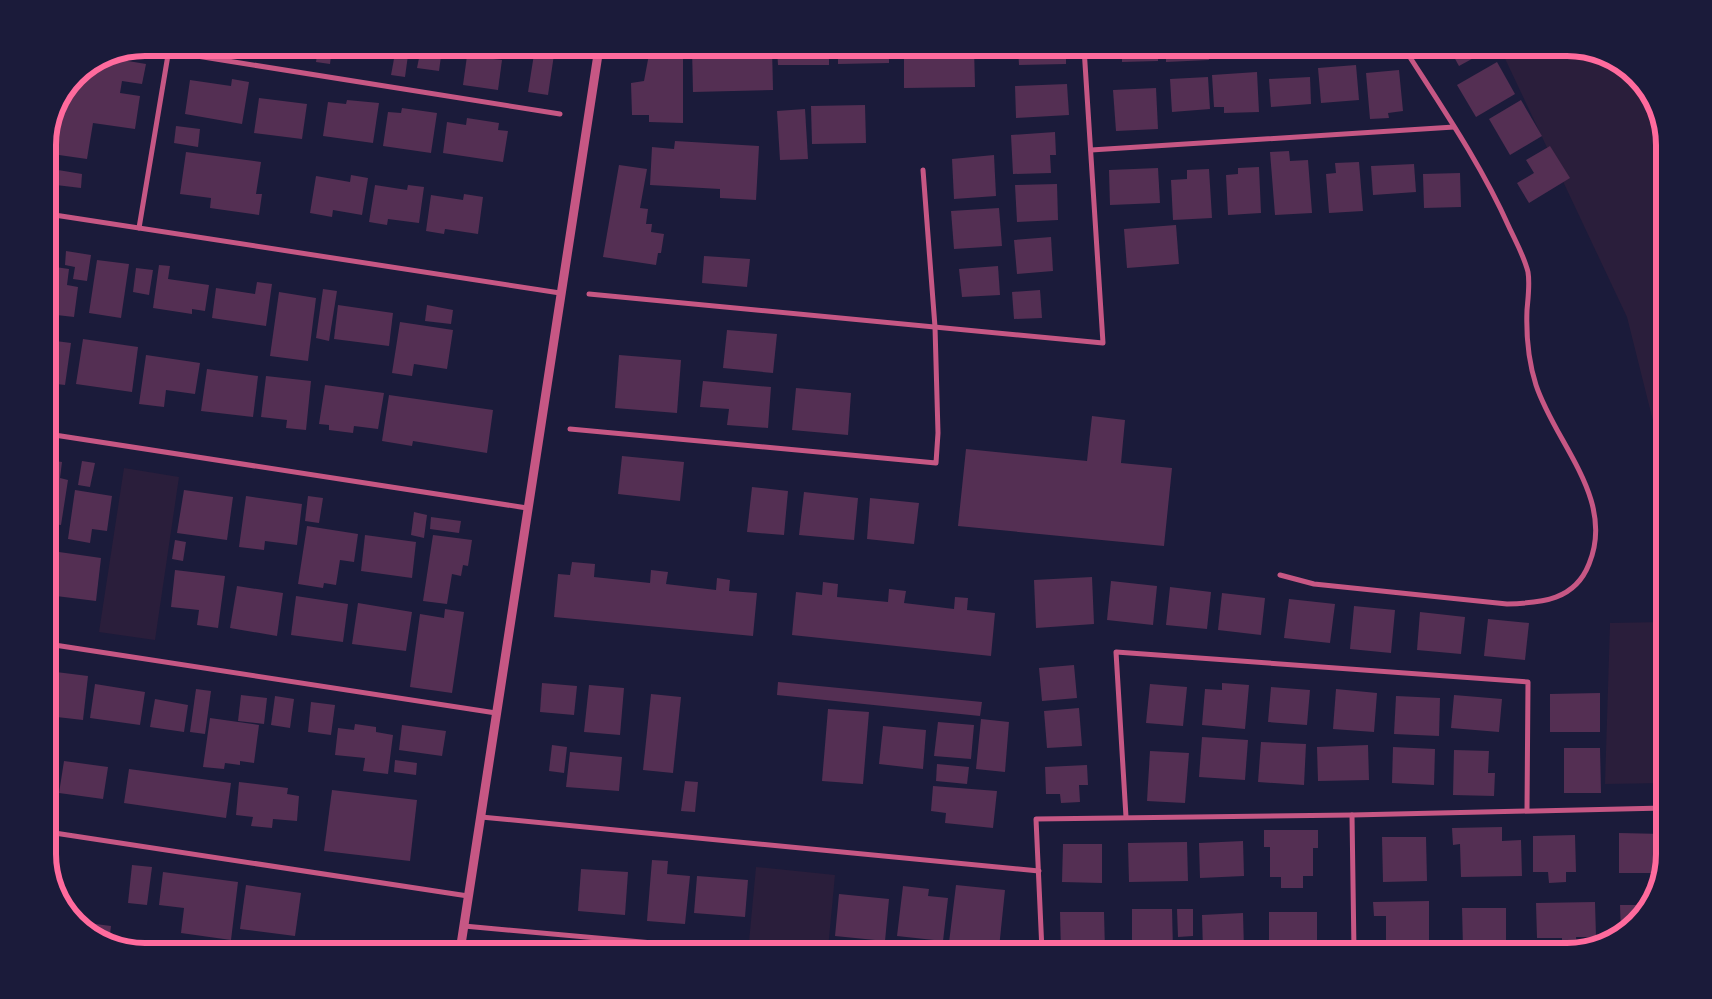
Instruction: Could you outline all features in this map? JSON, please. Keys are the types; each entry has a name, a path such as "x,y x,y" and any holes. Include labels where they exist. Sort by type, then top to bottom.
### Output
{"street":[{"path":"139,228 168,56"},
{"path":"211,56 560,114"},
{"path":"461,943 598,56"},
{"path":"589,294 1103,343 1085,56"},
{"path":"1280,575 1314,584 1508,604 1533,603 1553,599 1570,590 1585,574 1593,554 1596,535 1595,514 1587,489 1544,407 1530,363 1526,334 1528,275 1522,254 1496,198 1409,56"},
{"path":"1091,150 1454,127"},
{"path":"570,429 936,463 938,433 935,327 923,170"},
{"path":"56,215 560,293"},
{"path":"56,435 527,508"},
{"path":"56,645 496,713"},
{"path":"1126,817 1116,652 1528,682 1527,810"},
{"path":"1042,943 1036,819 1352,815 1656,808"},
{"path":"1352,815 1354,943"},
{"path":"481,817 1039,871"},
{"path":"56,833 468,896"},
{"path":"464,926 646,943"}],"shaded area":[{"path":"1504,56 1567,56 1590,59 1611,68 1630,82 1647,106 1656,139 1656,433 1627,317"},
{"path":"124,468 179,477 155,640 99,632"},
{"path":"1656,622 1656,783 1605,784 1610,623"},
{"path":"756,867 835,875 829,943 749,942"}],"building":[{"path":"317,56 331,56 330,64 316,62"},
{"path":"395,56 408,56 405,77 391,75"},
{"path":"419,56 441,56 439,71 417,68"},
{"path":"467,56 502,60 498,90 463,85"},
{"path":"534,56 554,56 548,95 528,92"},
{"path":"649,56 683,56 683,123 649,122 649,115 632,115 631,83 644,81"},
{"path":"692,56 772,56 773,90 693,92"},
{"path":"777,56 829,56 829,65 778,65"},
{"path":"838,56 889,56 889,63 838,64"},
{"path":"904,56 974,56 975,87 904,88"},
{"path":"1018,56 1066,56 1066,64 1019,65"},
{"path":"1122,56 1158,56 1158,61 1122,62"},
{"path":"1166,56 1209,56 1209,60 1166,62"},
{"path":"1267,56 1294,56 1267,58"},
{"path":"1453,56 1477,56 1459,66"},
{"path":"120,60 146,64 142,84 122,81 120,93 140,96 135,129 93,123 87,159 56,155 59,122 71,96 86,78 106,65"},
{"path":"1497,62 1515,94 1476,117 1457,85"},
{"path":"1356,65 1359,100 1321,103 1318,68"},
{"path":"1399,70 1403,111 1388,113 1389,118 1370,119 1366,73"},
{"path":"1257,72 1259,112 1224,113 1224,107 1214,107 1212,75"},
{"path":"1208,77 1210,109 1172,112 1170,79"},
{"path":"1310,77 1311,104 1271,107 1269,79"},
{"path":"232,79 249,82 242,124 185,114 190,80 231,86"},
{"path":"1067,84 1069,115 1016,118 1015,86"},
{"path":"1156,88 1158,129 1116,131 1113,90"},
{"path":"259,98 307,104 302,139 254,133"},
{"path":"347,100 379,103 373,143 323,136 328,102 346,104"},
{"path":"1521,100 1542,136 1510,155 1489,119"},
{"path":"865,105 866,143 812,144 811,106"},
{"path":"402,108 437,113 431,153 383,146 388,112 401,113"},
{"path":"805,109 808,159 780,160 777,111"},
{"path":"467,118 499,123 498,130 508,131 503,162 443,153 447,122 466,125"},
{"path":"176,126 200,129 198,147 174,143"},
{"path":"1055,132 1056,155 1050,155 1051,173 1013,174 1011,135"},
{"path":"675,141 759,146 756,200 720,198 720,189 650,185 652,147 674,149"},
{"path":"1550,146 1570,178 1529,203 1517,183 1534,173 1526,160"},
{"path":"1289,151 1290,161 1308,160 1312,213 1275,215 1270,152"},
{"path":"186,152 261,162 256,194 262,194 259,215 210,208 211,198 180,194"},
{"path":"994,155 996,196 954,199 952,159"},
{"path":"1359,162 1363,211 1329,213 1326,174 1336,173 1335,163"},
{"path":"1414,164 1416,192 1373,195 1371,166"},
{"path":"619,165 647,169 640,208 648,209 646,224 652,224 651,232 664,234 661,253 658,253 656,265 603,257"},
{"path":"1259,167 1261,213 1228,215 1226,175 1238,174 1238,168"},
{"path":"1158,168 1160,203 1110,205 1109,170"},
{"path":"1209,169 1212,218 1173,220 1171,180 1187,179 1187,170"},
{"path":"58,170 82,174 81,188 56,185"},
{"path":"1460,173 1461,207 1424,208 1423,174"},
{"path":"351,175 368,178 362,215 333,210 332,217 310,213 316,176 350,182"},
{"path":"1057,184 1058,220 1017,222 1015,185"},
{"path":"375,185 407,190 408,185 424,187 419,223 388,219 387,225 369,222"},
{"path":"464,194 483,197 478,234 445,229 444,234 426,231 431,195 463,200"},
{"path":"999,208 1002,246 954,249 951,211"},
{"path":"1176,225 1179,264 1127,268 1124,229"},
{"path":"1051,237 1053,271 1017,274 1014,240"},
{"path":"66,251 91,255 87,281 73,279 75,267 65,265"},
{"path":"704,256 750,259 747,287 702,283"},
{"path":"97,260 129,264 121,318 89,313"},
{"path":"159,265 170,266 168,279 209,285 205,311 192,309 192,314 153,308"},
{"path":"998,266 1000,295 962,297 959,269"},
{"path":"56,267 69,269 67,285 78,287 74,317 56,315"},
{"path":"136,268 153,270 149,295 133,292"},
{"path":"257,282 272,284 266,326 212,318 216,288 255,294"},
{"path":"323,289 337,291 329,341 316,338"},
{"path":"1040,290 1042,318 1014,319 1012,292"},
{"path":"279,292 316,298 308,361 270,356"},
{"path":"338,305 393,313 389,346 334,339"},
{"path":"427,305 453,310 451,324 425,321"},
{"path":"400,322 453,330 447,369 414,364 412,376 392,373"},
{"path":"727,330 777,334 773,373 723,368"},
{"path":"83,339 138,347 132,392 76,384"},
{"path":"56,341 71,343 65,385 56,384"},
{"path":"146,355 200,363 195,394 166,390 164,407 139,404"},
{"path":"619,355 681,360 677,413 615,408"},
{"path":"207,369 258,376 253,417 201,411"},
{"path":"266,376 311,381 306,430 286,428 287,420 261,417"},
{"path":"703,381 771,387 768,428 727,425 729,409 700,407"},
{"path":"325,385 384,393 378,429 354,426 353,433 329,430 329,425 319,424"},
{"path":"796,388 851,393 848,435 792,430"},
{"path":"389,395 493,410 487,453 413,441 412,446 382,441"},
{"path":"1092,416 1125,420 1121,463 1172,468 1164,546 958,526 966,449 1087,461"},
{"path":"622,456 684,462 680,501 618,494"},
{"path":"56,461 62,462 60,478 68,480 61,525 56,524"},
{"path":"82,461 95,463 90,487 78,485"},
{"path":"752,487 788,491 784,535 747,532"},
{"path":"75,490 112,496 107,531 92,529 90,543 68,539"},
{"path":"184,490 233,497 227,540 177,533"},
{"path":"804,492 858,498 854,540 799,535"},
{"path":"246,496 302,504 297,545 265,541 264,550 239,547"},
{"path":"308,496 323,498 319,523 305,521"},
{"path":"870,498 919,503 914,544 867,539"},
{"path":"414,512 427,515 424,538 411,535"},
{"path":"431,517 461,521 459,533 430,529"},
{"path":"307,526 358,534 354,562 340,560 336,585 324,583 323,588 298,584"},
{"path":"365,535 416,542 412,578 361,571"},
{"path":"433,535 472,540 468,566 463,565 461,576 452,574 447,604 423,601"},
{"path":"175,540 186,542 183,561 172,559"},
{"path":"56,552 101,558 96,601 56,596"},
{"path":"572,562 595,564 594,577 650,583 651,570 668,572 666,584 716,590 717,578 730,580 729,591 757,593 753,636 554,617 558,574 570,575"},
{"path":"175,570 225,576 218,628 197,625 199,610 171,607"},
{"path":"1092,577 1094,624 1036,628 1034,580"},
{"path":"1111,581 1157,586 1153,625 1107,620"},
{"path":"823,582 838,584 837,597 888,602 889,589 906,591 904,603 954,609 955,597 968,598 967,610 995,613 991,656 792,635 796,592 822,595"},
{"path":"237,586 283,593 277,636 230,628"},
{"path":"1170,587 1211,592 1207,629 1166,625"},
{"path":"1222,593 1265,598 1261,635 1218,630"},
{"path":"296,596 348,604 343,642 291,635"},
{"path":"1289,599 1335,604 1330,643 1284,638"},
{"path":"358,603 412,612 406,651 352,644"},
{"path":"1354,606 1395,610 1391,653 1350,649"},
{"path":"445,609 464,612 452,693 410,687 420,614 444,618"},
{"path":"1420,612 1465,617 1461,654 1417,650"},
{"path":"1488,619 1529,623 1525,660 1484,656"},
{"path":"1074,665 1077,698 1042,701 1039,668"},
{"path":"56,672 88,676 83,720 56,717"},
{"path":"778,682 982,702 980,716 777,695"},
{"path":"542,683 577,686 574,715 540,712"},
{"path":"1222,683 1249,685 1245,729 1202,725 1205,689 1222,690"},
{"path":"95,684 145,692 140,725 90,718"},
{"path":"1150,684 1187,687 1183,726 1146,723"},
{"path":"589,685 624,688 620,735 584,732"},
{"path":"1271,687 1310,690 1307,725 1268,722"},
{"path":"196,689 211,691 205,734 190,732"},
{"path":"1336,689 1377,693 1374,732 1333,729"},
{"path":"1600,693 1600,732 1550,732 1550,694"},
{"path":"651,694 681,697 673,773 643,770"},
{"path":"241,695 267,698 264,724 238,721"},
{"path":"1454,695 1502,699 1499,732 1451,728"},
{"path":"275,696 294,699 290,728 271,725"},
{"path":"1396,696 1440,698 1439,736 1394,734"},
{"path":"155,699 188,705 184,732 150,727"},
{"path":"311,702 335,705 331,735 308,732"},
{"path":"1079,708 1082,746 1047,748 1044,711"},
{"path":"828,709 869,712 863,784 822,781"},
{"path":"210,718 259,725 254,763 240,761 240,765 225,763 224,769 203,767"},
{"path":"981,719 1009,722 1005,772 976,769"},
{"path":"938,722 974,725 971,759 934,756"},
{"path":"355,724 376,727 376,732 393,735 388,774 363,771 365,758 335,755 338,728 354,730"},
{"path":"402,725 446,731 442,756 399,750"},
{"path":"883,726 926,730 923,769 879,764"},
{"path":"1202,737 1248,740 1245,780 1199,777"},
{"path":"1261,742 1306,744 1304,785 1258,782"},
{"path":"552,745 567,747 564,773 549,771"},
{"path":"1368,745 1369,780 1318,781 1317,747"},
{"path":"1393,747 1435,749 1434,785 1392,783"},
{"path":"1564,748 1600,748 1601,793 1564,793"},
{"path":"1454,750 1489,751 1488,773 1495,773 1494,796 1453,795"},
{"path":"1150,751 1189,753 1185,803 1147,801"},
{"path":"570,752 622,757 619,791 566,787"},
{"path":"395,760 417,763 416,775 394,772"},
{"path":"64,761 108,767 103,799 59,793"},
{"path":"937,764 969,767 967,784 936,781"},
{"path":"1087,765 1088,785 1079,785 1080,802 1061,803 1060,794 1046,794 1045,767"},
{"path":"129,769 231,783 226,818 124,803"},
{"path":"685,781 698,782 695,812 681,811"},
{"path":"239,782 288,788 287,794 299,796 297,821 273,819 272,828 251,826 253,817 236,815"},
{"path":"933,786 997,791 993,828 945,823 946,813 931,811"},
{"path":"332,790 417,800 410,861 324,851"},
{"path":"1502,827 1502,841 1521,840 1522,876 1461,877 1460,844 1453,845 1452,828"},
{"path":"1264,830 1318,830 1318,848 1313,848 1313,876 1303,876 1303,888 1281,888 1281,877 1270,877 1270,847 1264,847"},
{"path":"1619,833 1656,834 1654,873 1619,873"},
{"path":"1575,835 1576,872 1566,872 1566,882 1549,883 1548,872 1533,872 1533,836"},
{"path":"1382,837 1426,837 1427,881 1383,882"},
{"path":"1243,841 1244,876 1200,878 1199,843"},
{"path":"1187,842 1188,881 1129,882 1128,843"},
{"path":"1063,844 1102,844 1102,883 1062,882"},
{"path":"652,860 668,861 667,874 690,876 685,924 647,921"},
{"path":"132,865 152,867 147,905 128,903"},
{"path":"581,869 628,872 625,915 578,911"},
{"path":"163,872 238,882 231,940 181,933 184,908 159,905"},
{"path":"697,876 748,880 745,917 694,913"},
{"path":"246,885 301,893 295,936 240,929"},
{"path":"956,885 1005,890 1000,943 949,943"},
{"path":"903,886 929,889 928,896 948,898 943,941 897,936"},
{"path":"839,894 889,899 885,941 835,936"},
{"path":"1429,901 1429,943 1386,943 1386,916 1374,916 1373,902"},
{"path":"1595,902 1596,937 1576,937 1577,942 1567,943 1562,943 1562,938 1537,938 1536,903"},
{"path":"1620,905 1639,905 1630,917 1621,924"},
{"path":"1462,908 1506,908 1506,943 1463,943"},
{"path":"1132,909 1172,909 1173,943 1132,943"},
{"path":"1177,909 1193,909 1193,936 1178,937"},
{"path":"1060,912 1104,912 1105,943 1061,943"},
{"path":"1269,912 1317,912 1317,943 1269,943"},
{"path":"1243,913 1244,943 1203,943 1202,915"},
{"path":"90,923 111,926 110,935"},
{"path":"123,939 155,943 133,942"}]}
